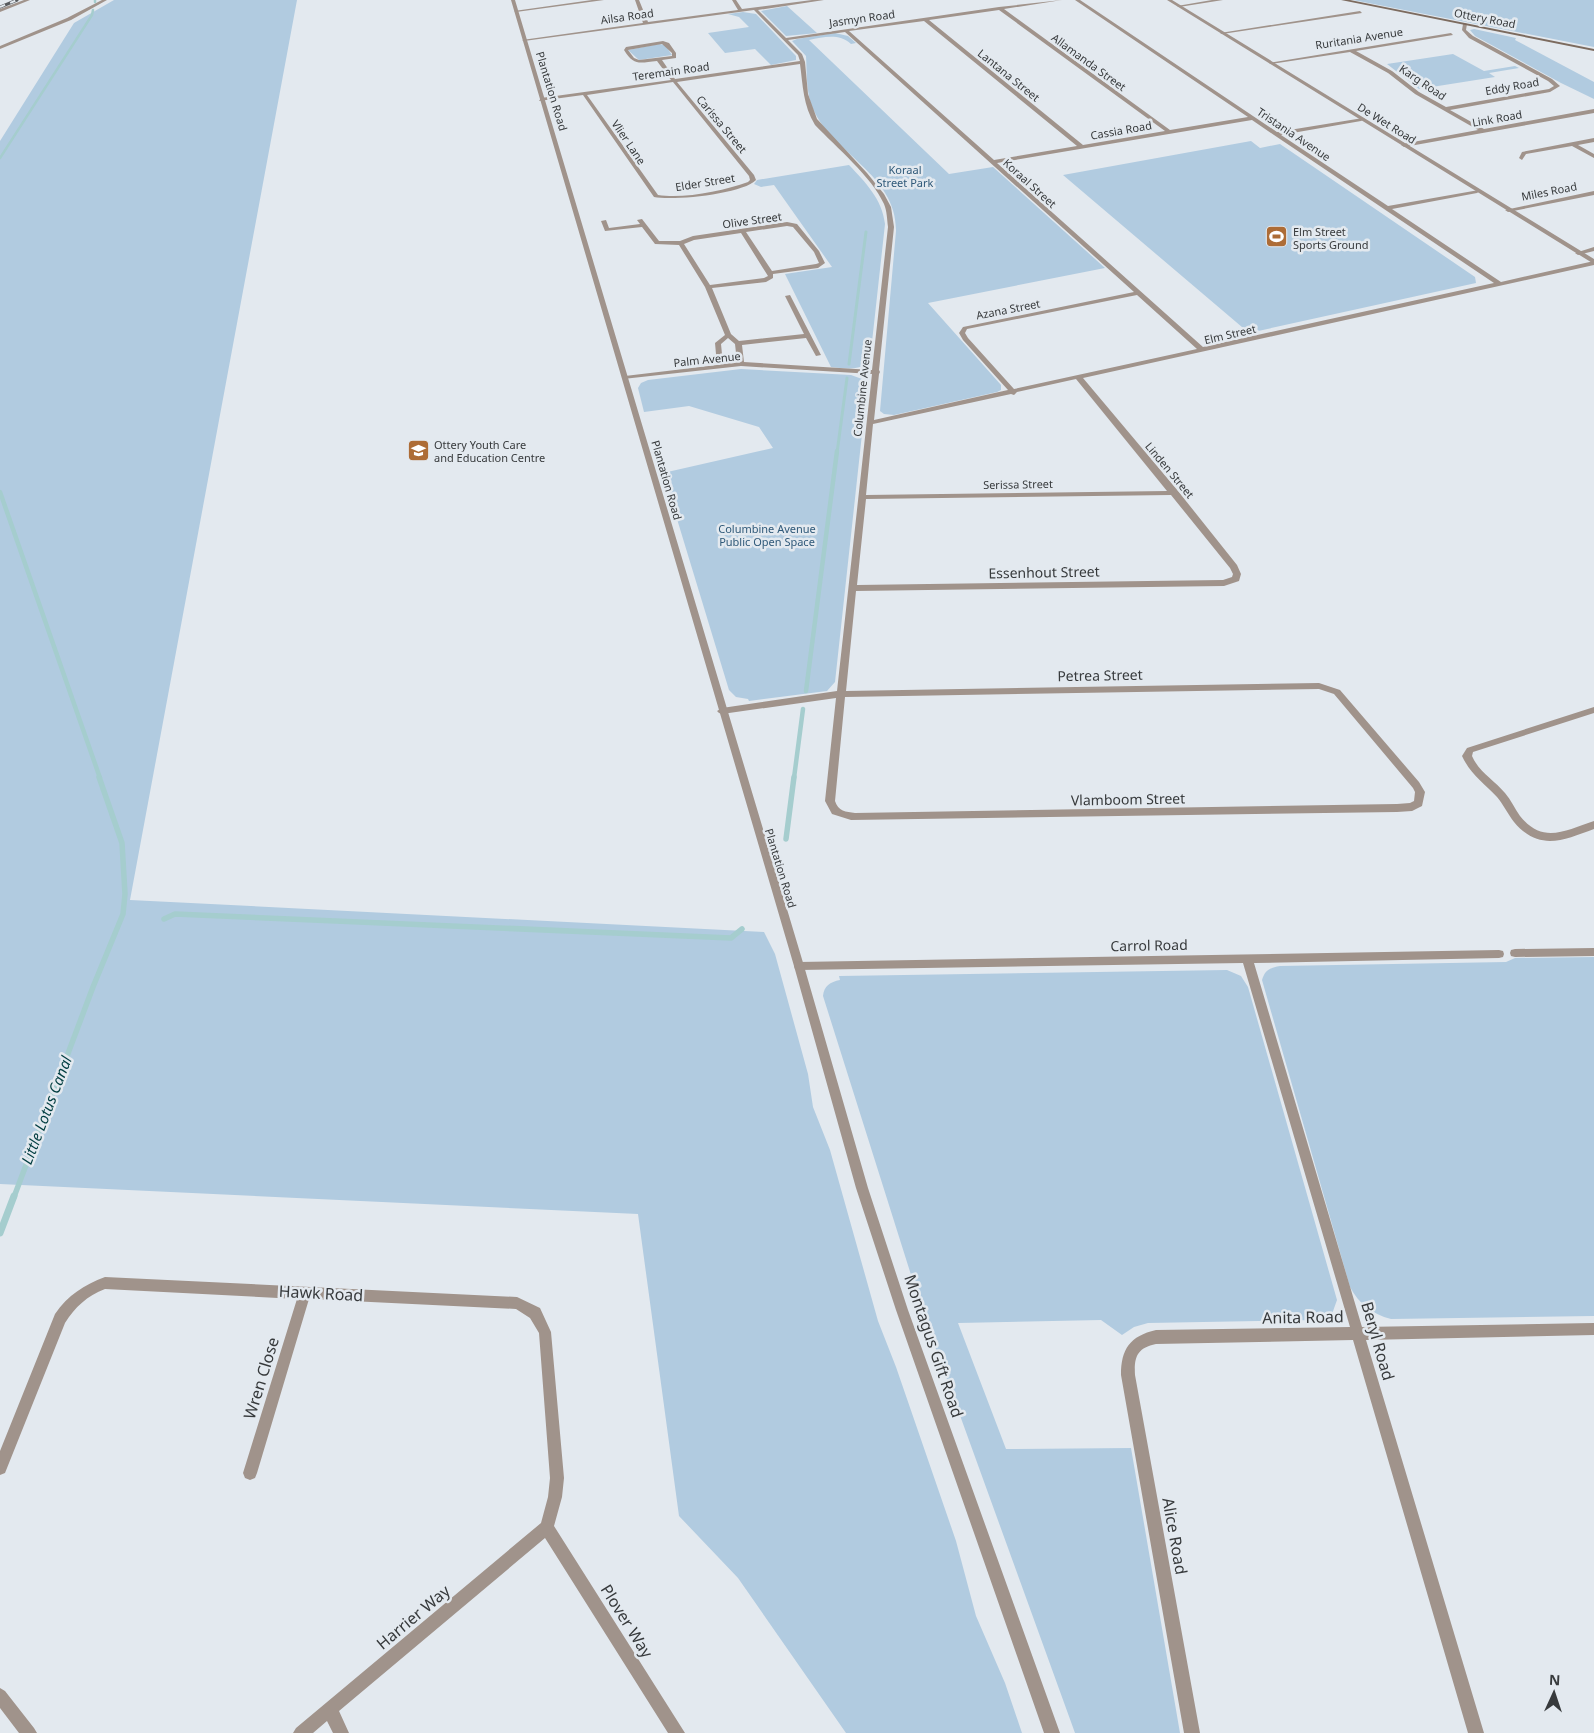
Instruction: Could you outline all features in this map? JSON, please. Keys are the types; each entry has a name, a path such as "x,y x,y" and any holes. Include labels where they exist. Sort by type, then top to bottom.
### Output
{"main road":[{"name":"Ottery Road","path":"1344,0 1594,50"}],"street":[{"path":"0,11 28,0"},
{"path":"0,48 69,19 105,0"},
{"name":"Plantation Road","path":"513,0 799,966"},
{"path":"516,11 602,0"},
{"path":"637,0 646,24"},
{"path":"734,0 740,11"},
{"name":"Ailsa Road","path":"524,40 820,0"},
{"name":"Jasmyn Road","path":"786,39 1060,0"},
{"name":"Tristania Avenue","path":"1077,0 1500,284"},
{"name":"De Wet Road","path":"1169,0 1594,263"},
{"path":"1179,6 1221,0"},
{"name":"Allamanda Street","path":"999,8 1168,131"},
{"path":"755,9 786,39 800,55 803,62"},
{"path":"1222,33 1360,12"},
{"name":"Lantana Street","path":"925,19 1082,147"},
{"name":"Eddy Road","path":"1445,108 1550,90 1557,86 1550,80 1471,37 1464,30 1465,24"},
{"name":"Koraal Street","path":"845,30 1202,350"},
{"name":"Ruritania Avenue","path":"1271,63 1451,34"},
{"path":"666,43 675,55 659,60 636,61 626,49 632,46 666,43"},
{"name":"Karg Road","path":"1351,50 1390,72 1417,93 1483,131"},
{"name":"Carissa Street","path":"659,60 752,176 752,182"},
{"name":"Teremain Road","path":"542,100 803,62"},
{"name":"Columbine Avenue","path":"803,62 805,95 811,115 817,124 877,188 884,198 890,214 891,227 830,801 831,806 838,813"},
{"name":"Vlier Lane","path":"584,94 650,189 660,198"},
{"name":"Link Road","path":"1404,145 1594,111"},
{"name":"Cassia Road","path":"993,162 1252,118"},
{"path":"1276,134 1361,119"},
{"path":"1522,158 1524,153 1594,140"},
{"path":"1573,144 1594,156"},
{"name":"Elder Street","path":"660,198 744,186 752,182"},
{"path":"1387,208 1477,190"},
{"name":"Miles Road","path":"1508,210 1594,193"},
{"name":"Olive Street","path":"604,221 607,230 642,223 657,243 681,243 688,239 787,224 795,225 822,262 818,266 770,273"},
{"path":"708,287 766,280 771,277 743,231"},
{"path":"681,243 708,287 728,335 738,343 741,364"},
{"path":"1578,253 1594,249"},
{"name":"Elm Street","path":"869,424 1594,263"},
{"name":"Azana Street","path":"1014,393 965,339 962,333 965,328 1138,293"},
{"path":"788,296 818,356"},
{"path":"720,366 718,343 728,335"},
{"path":"738,343 809,336"},
{"name":"Palm Avenue","path":"625,378 741,364 876,372"},
{"name":"Linden Street","path":"1079,378 1175,493 1236,570 1236,579"},
{"name":"Serissa Street","path":"862,497 1175,493"},
{"name":"Essenhout Street","path":"852,588 1224,583 1236,579"},
{"name":"Petrea Street","path":"722,711 841,694 1326,687 1337,692 1416,786 1420,792 1419,803"},
{"path":"1594,710 1470,750 1467,756 1472,767 1501,795 1518,820 1533,833 1552,838 1560,837 1594,825"},
{"name":"Vlamboom Street","path":"838,813 855,817 1387,808 1412,807 1419,803"},
{"path":"1515,953 1594,952"},
{"name":"Carrol Road","path":"799,966 1499,954"},
{"name":"Beryl Road","path":"1246,958 1476,1733"},
{"name":"Montagus Gift Road","path":"799,966 880,1246 1052,1733"},
{"name":"Hawk Road","path":"0,1468 60,1319 67,1307 90,1288 105,1284 517,1303 535,1313 545,1332 557,1478 555,1497 547,1527"},
{"name":"Wren Close","path":"250,1474 305,1292"},
{"name":"Anita Road","path":"1135,1346 1148,1338 1156,1337 1594,1329"},
{"name":"Alice Road","path":"1135,1346 1129,1354 1127,1364 1128,1375 1192,1733"},
{"name":"Harrier Way","path":"301,1733 547,1527"},
{"name":"Plover Way","path":"547,1527 677,1733"},
{"path":"0,1696 29,1733"},
{"path":"330,1710 341,1733"}],"green space":[{"path":"114,0 297,0 130,900 764,932 775,954 808,1074 813,1107 830,1150 878,1321 896,1367 956,1541 976,1616 1005,1683 1022,1733 846,1733 738,1578 679,1516 638,1214 0,1184 0,141 74,23"},
{"path":"1353,0 1594,0 1594,47"},
{"path":"787,6 817,33 786,36 761,11"},
{"path":"743,12 756,14 796,56 796,60 771,65 755,49 725,53 708,33 749,27 739,17 728,14"},
{"path":"1474,29 1516,38 1515,40 1594,82 1594,99 1475,36 1470,30"},
{"name":"Koraal Street Park","path":"835,33 848,36 856,43 851,44 836,37 809,40 949,174 993,167 1105,268 928,303 1001,385 1001,390 997,392 894,415 884,414 880,411 896,231 894,212 886,195 875,180 822,125 809,97 806,56 792,41"},
{"path":"659,44 665,45 672,55 639,60 628,50"},
{"path":"1453,54 1484,71 1515,66 1519,68 1489,73 1495,77 1419,89 1387,64"},
{"name":"Elm Street Sports Ground","path":"1251,141 1260,148 1280,144 1475,277 1476,283 1249,333 1063,175"},
{"path":"849,165 877,199 885,224 870,360 857,368 831,367 785,274 832,267 774,185 761,187 754,184 757,180"},
{"name":"Columbine Avenue Public Open Space","path":"741,369 851,375 862,379 867,388 835,682 827,691 749,701 748,699 736,697 729,690 663,473 773,448 759,427 689,406 644,412 638,388 641,383 648,380"},
{"path":"1594,957 1594,1316 1391,1319 1372,1311 1362,1303 1350,1287 1262,980 1266,972 1280,966 1506,962 1515,958"},
{"path":"1227,970 1241,976 1248,987 1337,1300 1332,1314 1319,1320 1148,1323 1134,1327 1122,1335 1101,1320 958,1323 1006,1449 1131,1448 1180,1733 1075,1733 924,1316 823,996 828,985 840,980 839,976"}],"waterway":[{"path":"0,158 92,15 93,10"},
{"path":"849,364 866,232"},
{"path":"837,453 847,378"},
{"path":"806,691 837,451"},
{"path":"0,492 100,778"},
{"path":"794,778 803,709"},
{"name":"Little Lotus Canal","path":"14,1197 93,987 123,914 125,894 122,843 99,777"},
{"path":"786,839 794,777"},
{"path":"164,919 175,914 731,938 742,929"},
{"name":"Little Lotus Canal","path":"0,1233 14,1196"}],"railway":[{"path":"0,7 17,0"}],"place":[{"name":"Elm Street Sports Ground","path":"1277,237"},
{"name":"Ottery Youth Care and Education Centre","path":"418,450"}]}
